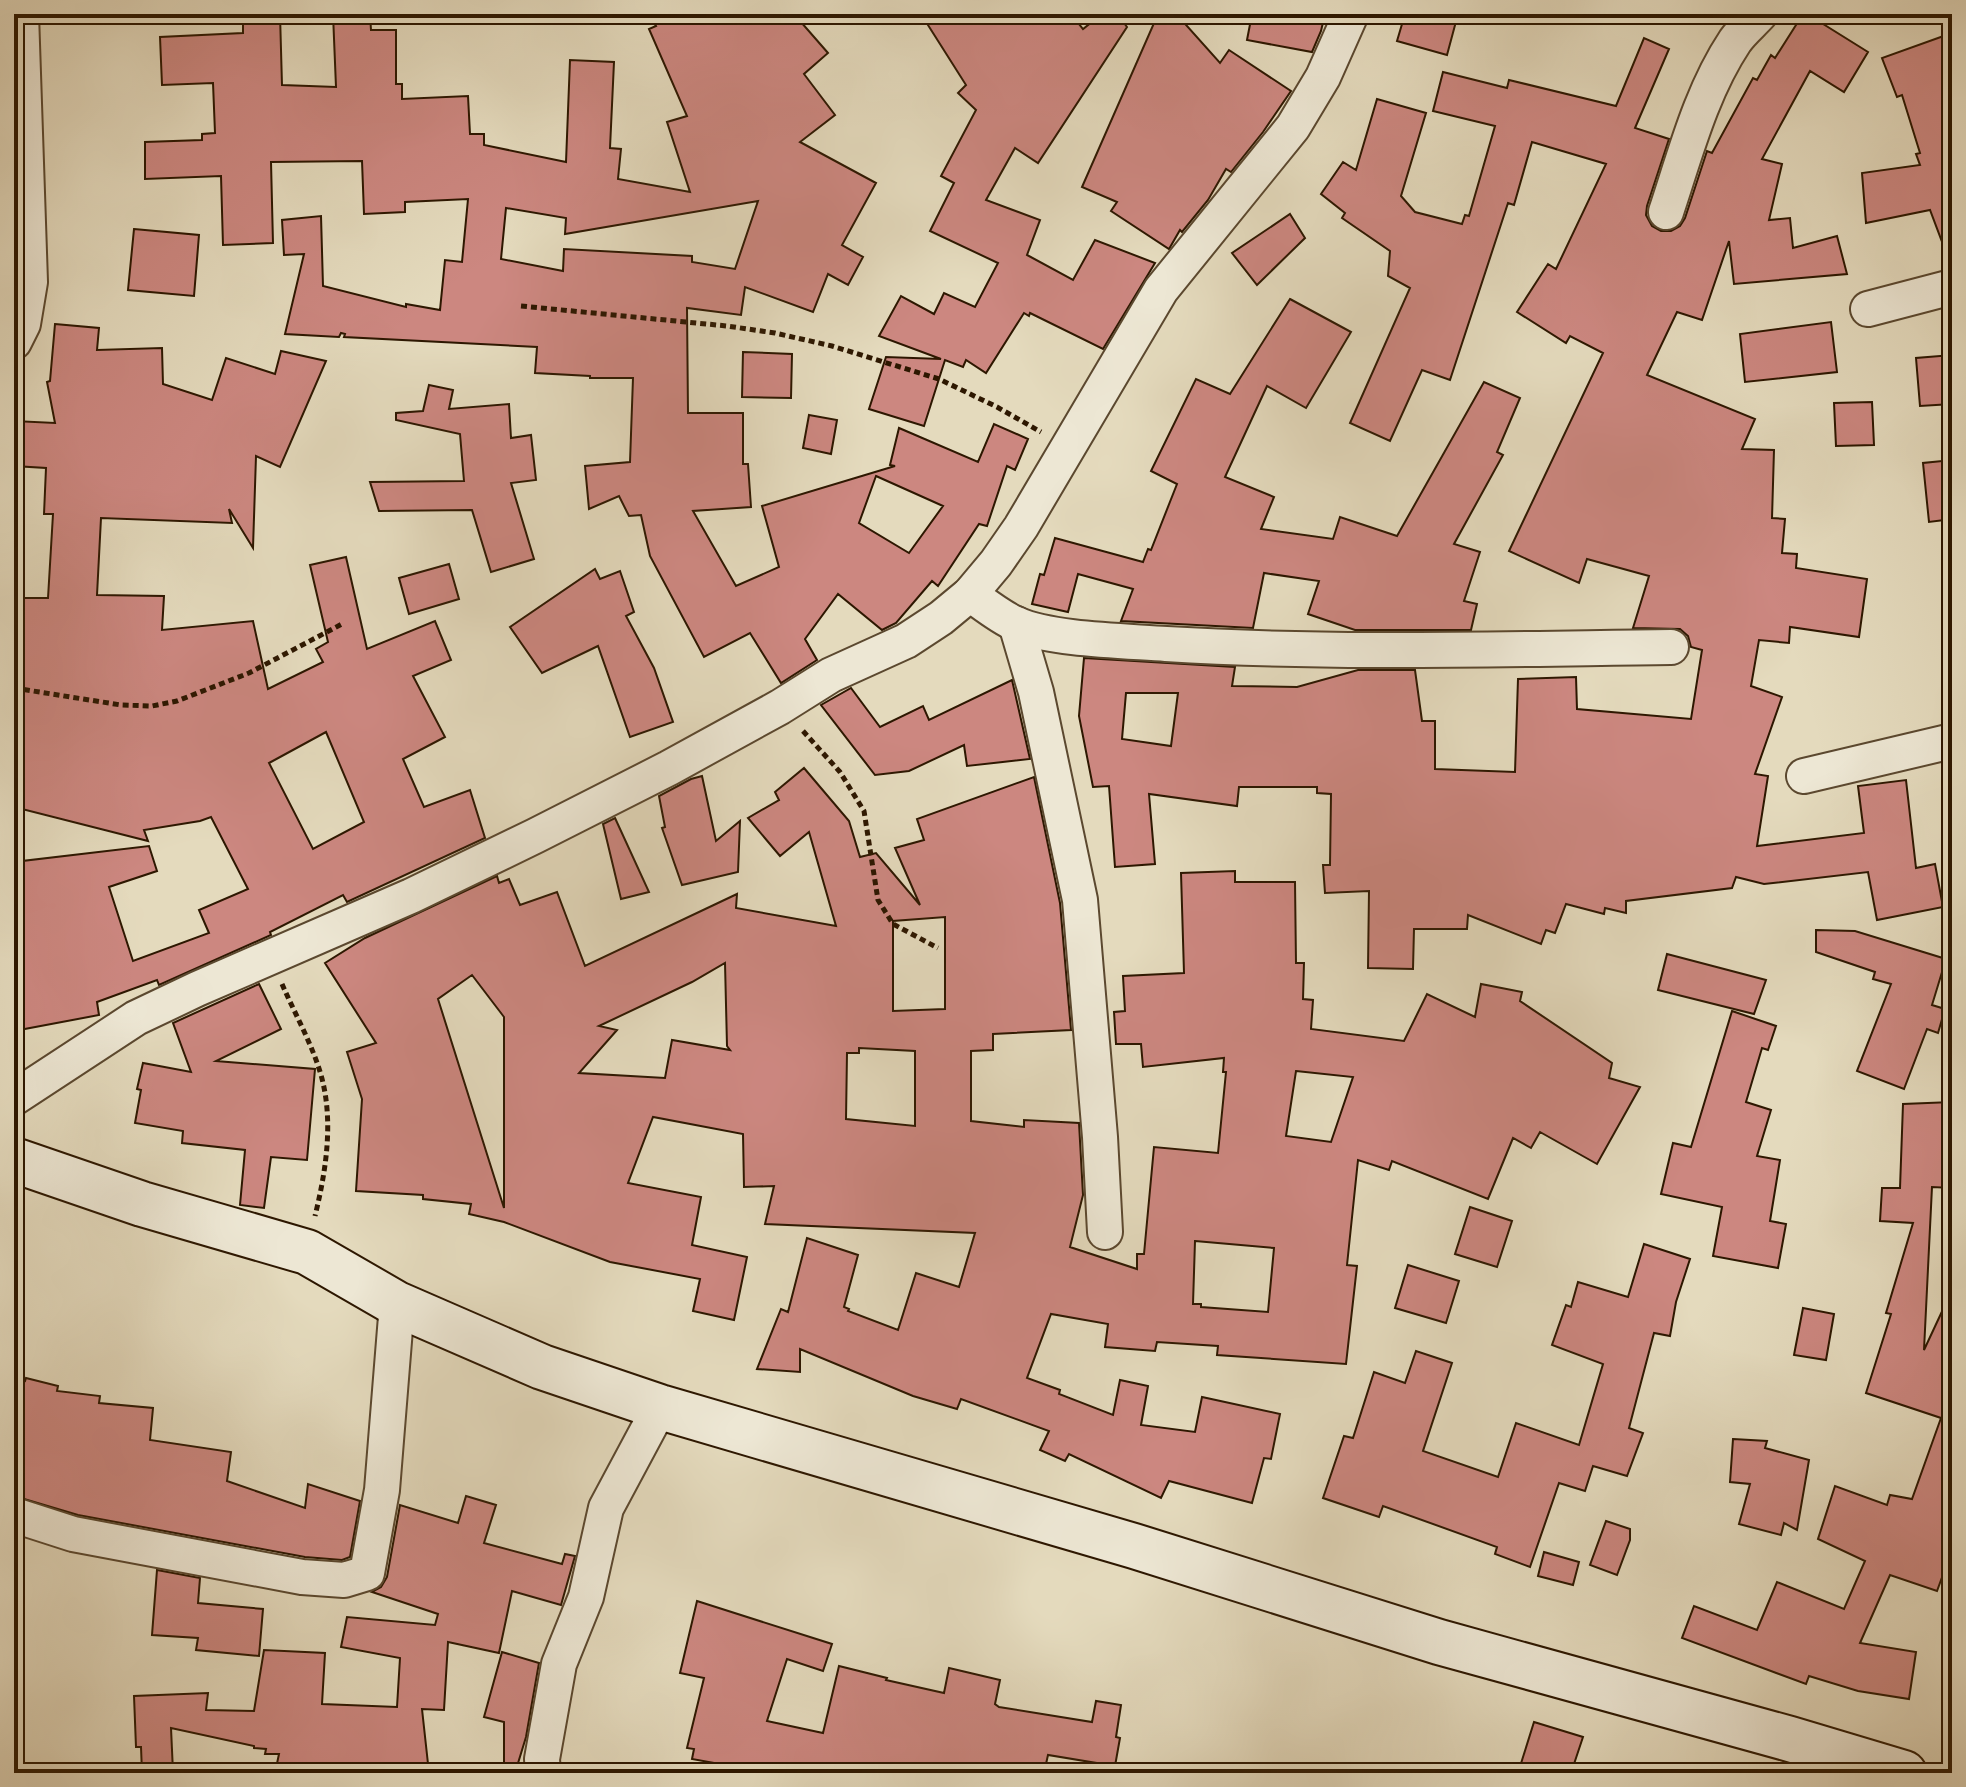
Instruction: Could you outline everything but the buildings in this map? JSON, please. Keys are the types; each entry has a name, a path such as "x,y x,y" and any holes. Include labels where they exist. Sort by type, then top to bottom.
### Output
{"street":[{"path":"14,342 23,324 30,282 20,148 21,14"},
{"path":"14,1098 136,1018 411,896 521,843 669,768 831,675 906,641 941,618 970,594 1021,527 1161,290 1293,127 1323,77 1351,14"},
{"path":"1666,212 1690,138 1717,70 1737,38 1760,14"},
{"path":"1868,309 1952,287"},
{"path":"970,594 1016,624 1042,631 1118,641 1242,648 1671,647"},
{"path":"1016,624 1036,692 1080,900 1105,1232"},
{"path":"1804,776 1952,741"},
{"path":"14,1160 142,1204 307,1252 397,1304 542,1367 660,1407 1119,1542 1439,1642 1904,1773"},
{"path":"14,1515 73,1534 302,1577 344,1580 367,1573 382,1490 397,1304"},
{"path":"543,1773 542,1759 559,1664 586,1597 606,1508 660,1407"}],"path":[{"path":"521,306 727,326 832,346 939,379 997,407 1066,447"},
{"path":"14,688 121,705 152,706 177,701 249,673 342,624"},
{"path":"780,707 840,772 864,811 878,900 893,924 938,948"},
{"path":"271,958 311,1048 326,1102 326,1152 320,1197 307,1252"},
{"path":"14,1765 20,1773"}]}
